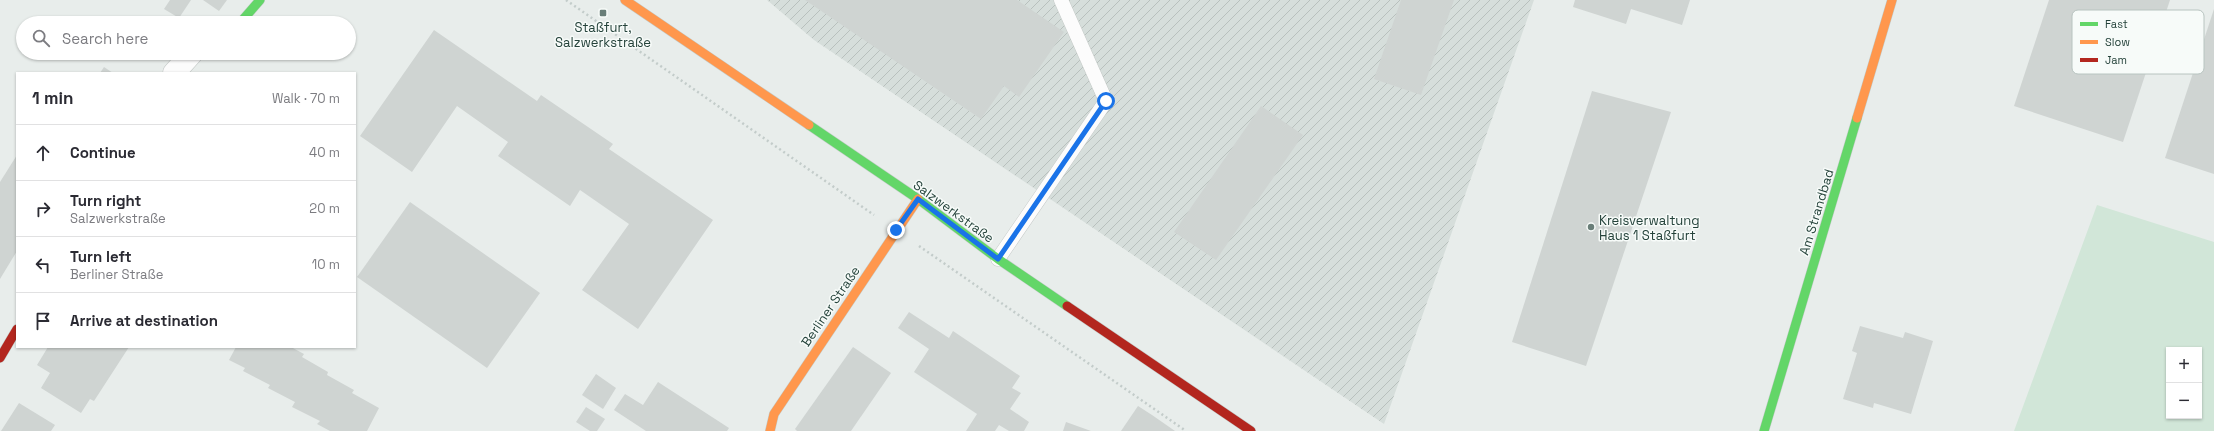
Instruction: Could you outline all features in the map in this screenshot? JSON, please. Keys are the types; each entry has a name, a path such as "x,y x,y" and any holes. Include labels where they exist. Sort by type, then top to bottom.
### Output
{"street":[{"path":"246,16 260,0"},
{"name":"Salzwerkstraße","path":"624,0 918,199 998,259 1249,430"},
{"name":"Am Strandbad","path":"1764,431 1892,0"},
{"path":"175,72 186,60"},
{"name":"Berliner Straße","path":"770,431 774,414 918,199"},
{"path":"0,358 16,331"}],"lane":[{"path":"998,259 1106,101 1060,0"}],"shaded area":[{"path":"767,0 1534,0 1384,424 814,40"}],"green space":[{"path":"2097,205 2214,242 2214,431 2014,431"}],"building":[{"path":"170,0 191,0 180,16 176,16 164,9"},
{"path":"203,0 227,0 219,11"},
{"path":"805,0 1017,0 1064,32 1019,97 1004,86 981,119"},
{"path":"1401,0 1454,0 1421,95 1374,79"},
{"path":"1575,0 1690,0 1682,25 1631,9 1626,24 1573,7"},
{"path":"2049,0 2170,0 2167,10 2072,10 2072,74 2146,74 2123,142 2014,106"},
{"path":"2214,9 2214,174 2165,158 2193,74 2204,74 2204,39"},
{"path":"434,30 537,101 541,95 613,144 609,149 713,220 638,329 582,290 629,224 580,190 570,206 498,156 508,142 457,106 412,172 360,136"},
{"path":"104,67 112,72 101,72"},
{"name":"Kreisverwaltung Haus 1 Staßfurt","path":"1592,91 1671,112 1586,366 1512,342"},
{"path":"1261,106 1303,135 1216,260 1174,232"},
{"path":"16,157 16,253 0,279 0,182"},
{"path":"410,202 540,293 487,368 357,277"},
{"path":"909,312 949,338 953,331 1020,376 1012,388 1021,393 1010,409 1029,422 1024,431 1009,431 999,425 995,431 966,431 977,414 914,372 929,349 898,328"},
{"path":"1860,326 1903,338 1905,332 1933,341 1911,414 1874,403 1873,408 1843,399 1857,353 1852,351"},
{"path":"853,347 891,373 851,431 797,431 795,429"},
{"path":"47,348 128,348 94,401 90,399 81,413 41,388 50,373 37,365"},
{"path":"235,348 293,348 304,354 302,357 328,372 327,375 354,390 352,393 379,408 367,431 330,431 317,424 320,421 292,407 295,402 268,388 270,385 243,371 245,368 229,360"},
{"path":"596,374 616,388 603,409 582,395"},
{"path":"658,382 729,428 727,431 646,431 614,410 625,394 643,405"},
{"path":"19,403 55,425 51,431 1,431"},
{"path":"1138,406 1152,415 1175,431 1121,431"},
{"path":"586,407 605,419 597,431 590,431 576,422"},
{"path":"1066,422 1091,431 1063,431"}],"traffic: fast":[{"path":"246,16 260,0"},
{"path":"1764,431 1857,118"},
{"path":"809,125 918,199 998,259 1067,306"}],"traffic: slow":[{"path":"625,0 809,125"},
{"path":"1857,118 1892,0"},
{"path":"770,431 774,414 918,199"}],"traffic: jam":[{"path":"1067,306 1251,431"},
{"path":"0,358 16,331"}],"place":[{"name":"Staßfurt, Salzwerkstraße","path":"603,13"},
{"name":"Kreisverwaltung Haus 1 Staßfurt","path":"1591,227"}],"route":[{"path":"896,230 918,199 998,259 1106,101"}]}
